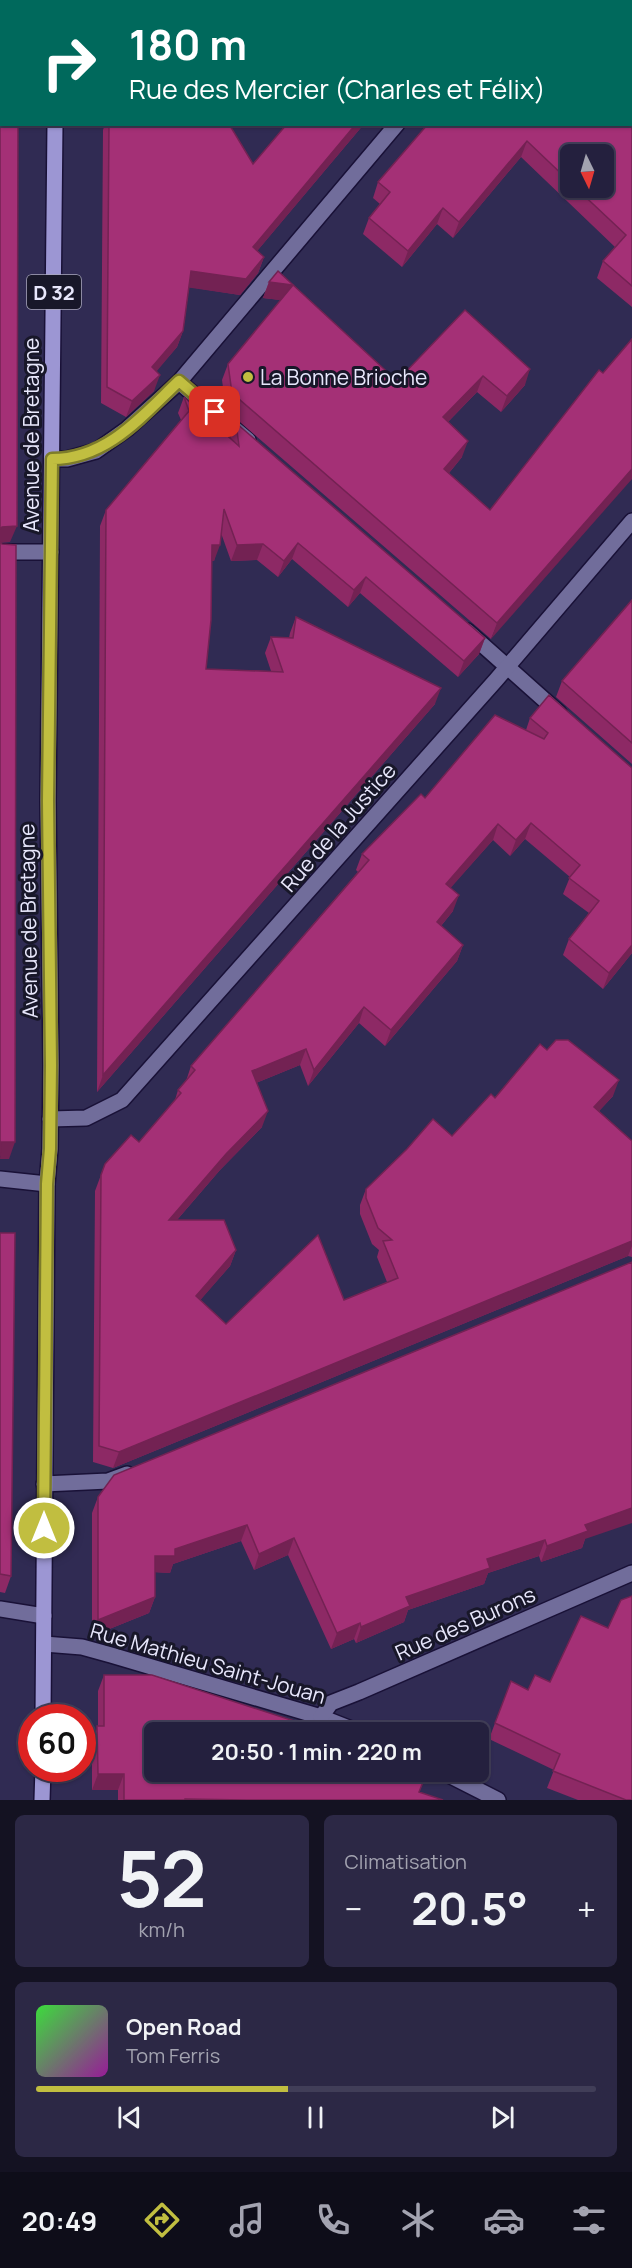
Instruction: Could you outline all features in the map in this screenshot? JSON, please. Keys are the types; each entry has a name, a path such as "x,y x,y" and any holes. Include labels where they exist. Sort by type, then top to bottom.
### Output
{"main road":[{"name":"Avenue de Bretagne","path":"43,1704 47,1184 50,1119 48,801 55,126"},
{"path":"42,1800 43,1782"}],"street":[{"path":"52,459 67,459 96,451 127,429 179,381 394,126"},
{"path":"179,381 260,451"},
{"name":"Rue de la Justice","path":"50,1119 86,1118 122,1100 506,667 632,521"},
{"path":"0,552 51,552"},
{"path":"455,620 573,725"},
{"path":"0,1179 47,1184"},
{"path":"44,1484 108,1481 141,1468"},
{"name":"Rue des Burons","path":"321,1717 331,1703 632,1573"},
{"path":"0,1609 44,1616"},
{"name":"Rue Mathieu Saint-Jouan","path":"44,1644 82,1647 333,1722"},
{"path":"462,1782 496,1800"}],"building":[{"path":"0,126 18,126 17,526 0,529"},
{"path":"109,126 230,126 253,164 285,126 354,126 253,247 264,257 246,279 191,271 183,331 152,367 160,375 132,401 107,387"},
{"path":"426,126 632,126 632,286 603,261 626,235 587,198 614,198 614,144 560,144 560,172 527,141 459,222 443,208 408,251 369,218 390,192 378,182"},
{"path":"278,271 397,381 465,310 530,369 507,396 483,376 443,417 468,441 444,469 490,510 599,370 603,373 632,339 632,469 497,623 232,393 228,364 293,285 269,282"},
{"path":"184,397 239,446 236,423 485,638 464,661 366,577 354,590 298,543 284,561 263,544 237,545 224,509 220,545 212,545 211,620 206,669 283,672 271,637 293,638 296,617 441,688 103,1075 106,510 189,411"},
{"path":"0,542 16,545 15,1142 1,1142 0,1156"},
{"path":"632,600 632,743 562,681"},
{"path":"549,695 632,768 632,945 609,973 569,939 599,901 569,878 580,865 531,823 516,840 498,824 446,884 459,895 437,922 463,945 391,1030 364,1007 314,1070 306,1049 252,1071 268,1111 226,1154 169,1220 224,1220 236,1250 196,1296 226,1324 318,1235 344,1300 398,1278 383,1241 392,1240 378,1228 366,1198 366,1189 407,1149 433,1119 452,1136 491,1094 495,1098 540,1044 547,1050 556,1040 568,1040 619,1080 594,1107 632,1141 632,1241 119,1452 99,1446 101,1175 105,1164 131,1135 139,1142 181,1093 178,1090 195,1070 191,1066 369,860 362,854 421,794 425,798 495,715 544,739 548,733 530,718"},
{"path":"0,1233 15,1233 11,1576 0,1574"},
{"path":"632,1262 632,1508 585,1525 588,1531 547,1546 545,1540 487,1559 490,1568 406,1597 410,1606 361,1627 360,1623 337,1633 294,1538 259,1554 247,1525 175,1549 175,1556 155,1556 155,1597 98,1620 98,1497 114,1475"},
{"path":"632,1596 632,1800 626,1800 553,1771 560,1754 495,1723 511,1681 528,1690 535,1675 550,1682 581,1616 608,1628 621,1600"},
{"path":"104,1675 152,1675 297,1722 144,1722 144,1782 423,1782 419,1792 443,1800 124,1800 124,1774 98,1774 97,1726 104,1726"}],"place":[{"name":"La Bonne Brioche","path":"248,377"}],"route":[{"path":"44,1528 47,1184 50,1149 51,1065 48,801 52,459 67,459 96,451 127,429 179,381 215,412"}]}
